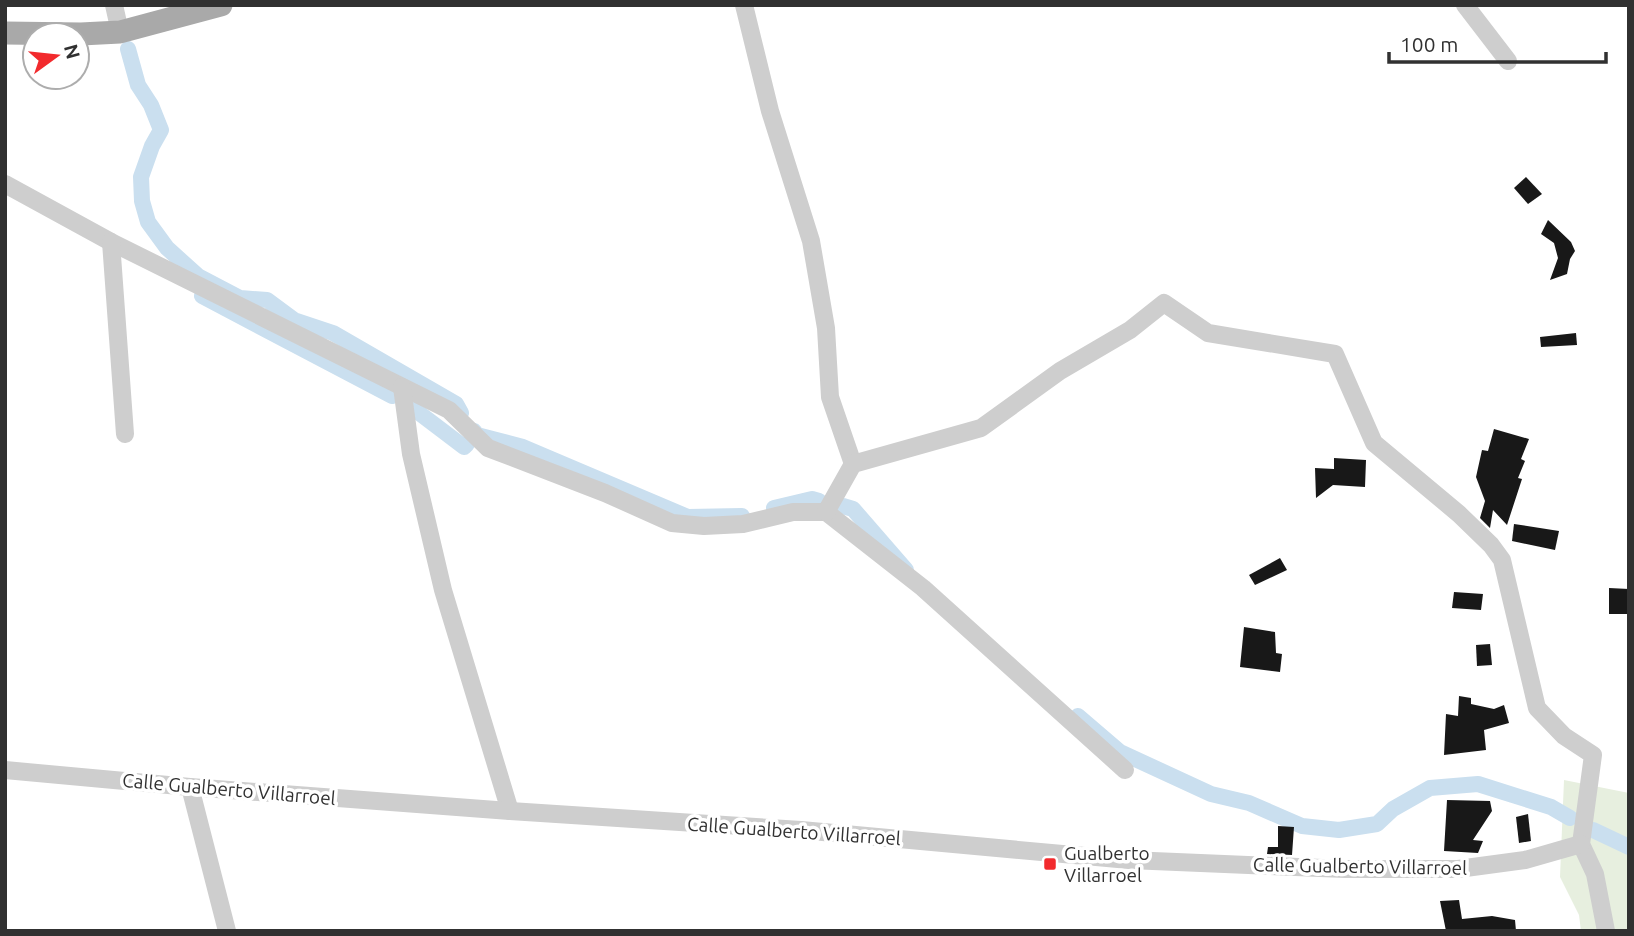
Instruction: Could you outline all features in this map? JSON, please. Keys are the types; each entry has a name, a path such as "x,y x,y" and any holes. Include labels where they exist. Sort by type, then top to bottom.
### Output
{"main road":[{"path":"5,33 120,32 220,5"}],"street":[{"path":"114,5 120,32"},
{"path":"744,5 770,111 811,241 826,328 830,397 853,464"},
{"path":"1465,5 1508,61"},
{"path":"5,184 111,242 449,410 488,448 606,493 672,523 704,526 743,524 793,512 826,512 923,588 1125,770"},
{"path":"111,242 125,434"},
{"path":"826,512 853,464 981,428 1060,371 1130,330 1164,303 1208,333 1335,354 1374,443 1459,514 1491,545 1502,560 1537,708 1564,736 1592,755 1581,844 1595,874 1606,931"},
{"path":"402,387 411,454 443,590 510,811"},
{"name":"Calle Gualberto Villarroel","path":"5,770 190,787 801,830 1129,860 1345,869 1458,869 1525,860 1581,844"},
{"path":"190,787 227,931"}],"green space":[{"path":"1564,780 1629,793 1629,931 1581,931 1579,915 1560,877"}],"building":[{"path":"1526,177 1542,194 1528,204 1514,188"},
{"path":"1548,220 1571,242 1575,251 1567,274 1550,280 1558,258 1554,243 1541,234"},
{"path":"1576,333 1577,345 1541,347 1540,337"},
{"path":"1494,429 1529,439 1521,459 1525,461 1518,478 1522,479 1507,525 1493,510 1490,528 1480,518 1485,501 1476,477 1482,450 1488,451"},
{"path":"1334,458 1366,460 1365,487 1333,485 1316,498 1315,468 1334,469"},
{"path":"1514,524 1559,531 1555,550 1512,541"},
{"path":"1280,558 1287,570 1255,585 1249,575"},
{"path":"1609,588 1629,589 1629,614 1609,614"},
{"path":"1454,592 1483,594 1481,610 1452,608"},
{"path":"1244,627 1275,632 1276,653 1282,654 1280,672 1240,667"},
{"path":"1490,644 1492,665 1477,666 1476,645"},
{"path":"1459,696 1471,698 1471,704 1494,709 1504,705 1509,723 1484,730 1486,750 1444,755 1446,714 1458,716"},
{"path":"1447,800 1490,801 1492,811 1473,840 1483,841 1478,853 1444,851"},
{"path":"1528,814 1531,841 1519,843 1516,817"},
{"path":"1278,826 1294,827 1292,855 1267,854 1268,847 1278,847"},
{"path":"1459,900 1462,919 1492,916 1515,920 1516,931 1446,931 1440,901"}],"waterway":[{"path":"128,49 138,85 151,105 161,130 141,177 142,201 148,222 167,248 198,276 240,298 267,300 294,320 333,333 456,404 461,413"},
{"path":"202,296 392,396"},
{"path":"406,403 464,447 467,444"},
{"path":"474,431 477,435 523,447 688,517 742,516"},
{"path":"774,508 812,499 819,501"},
{"path":"843,506 853,509 906,570"},
{"path":"1078,716 1120,752 1211,794 1249,803 1302,826 1339,830 1377,824 1393,809 1430,788 1478,784 1551,807 1570,818"},
{"path":"1593,830 1629,847"}],"place":[{"name":"Gualberto Villarroel","path":"1050,864"}]}
